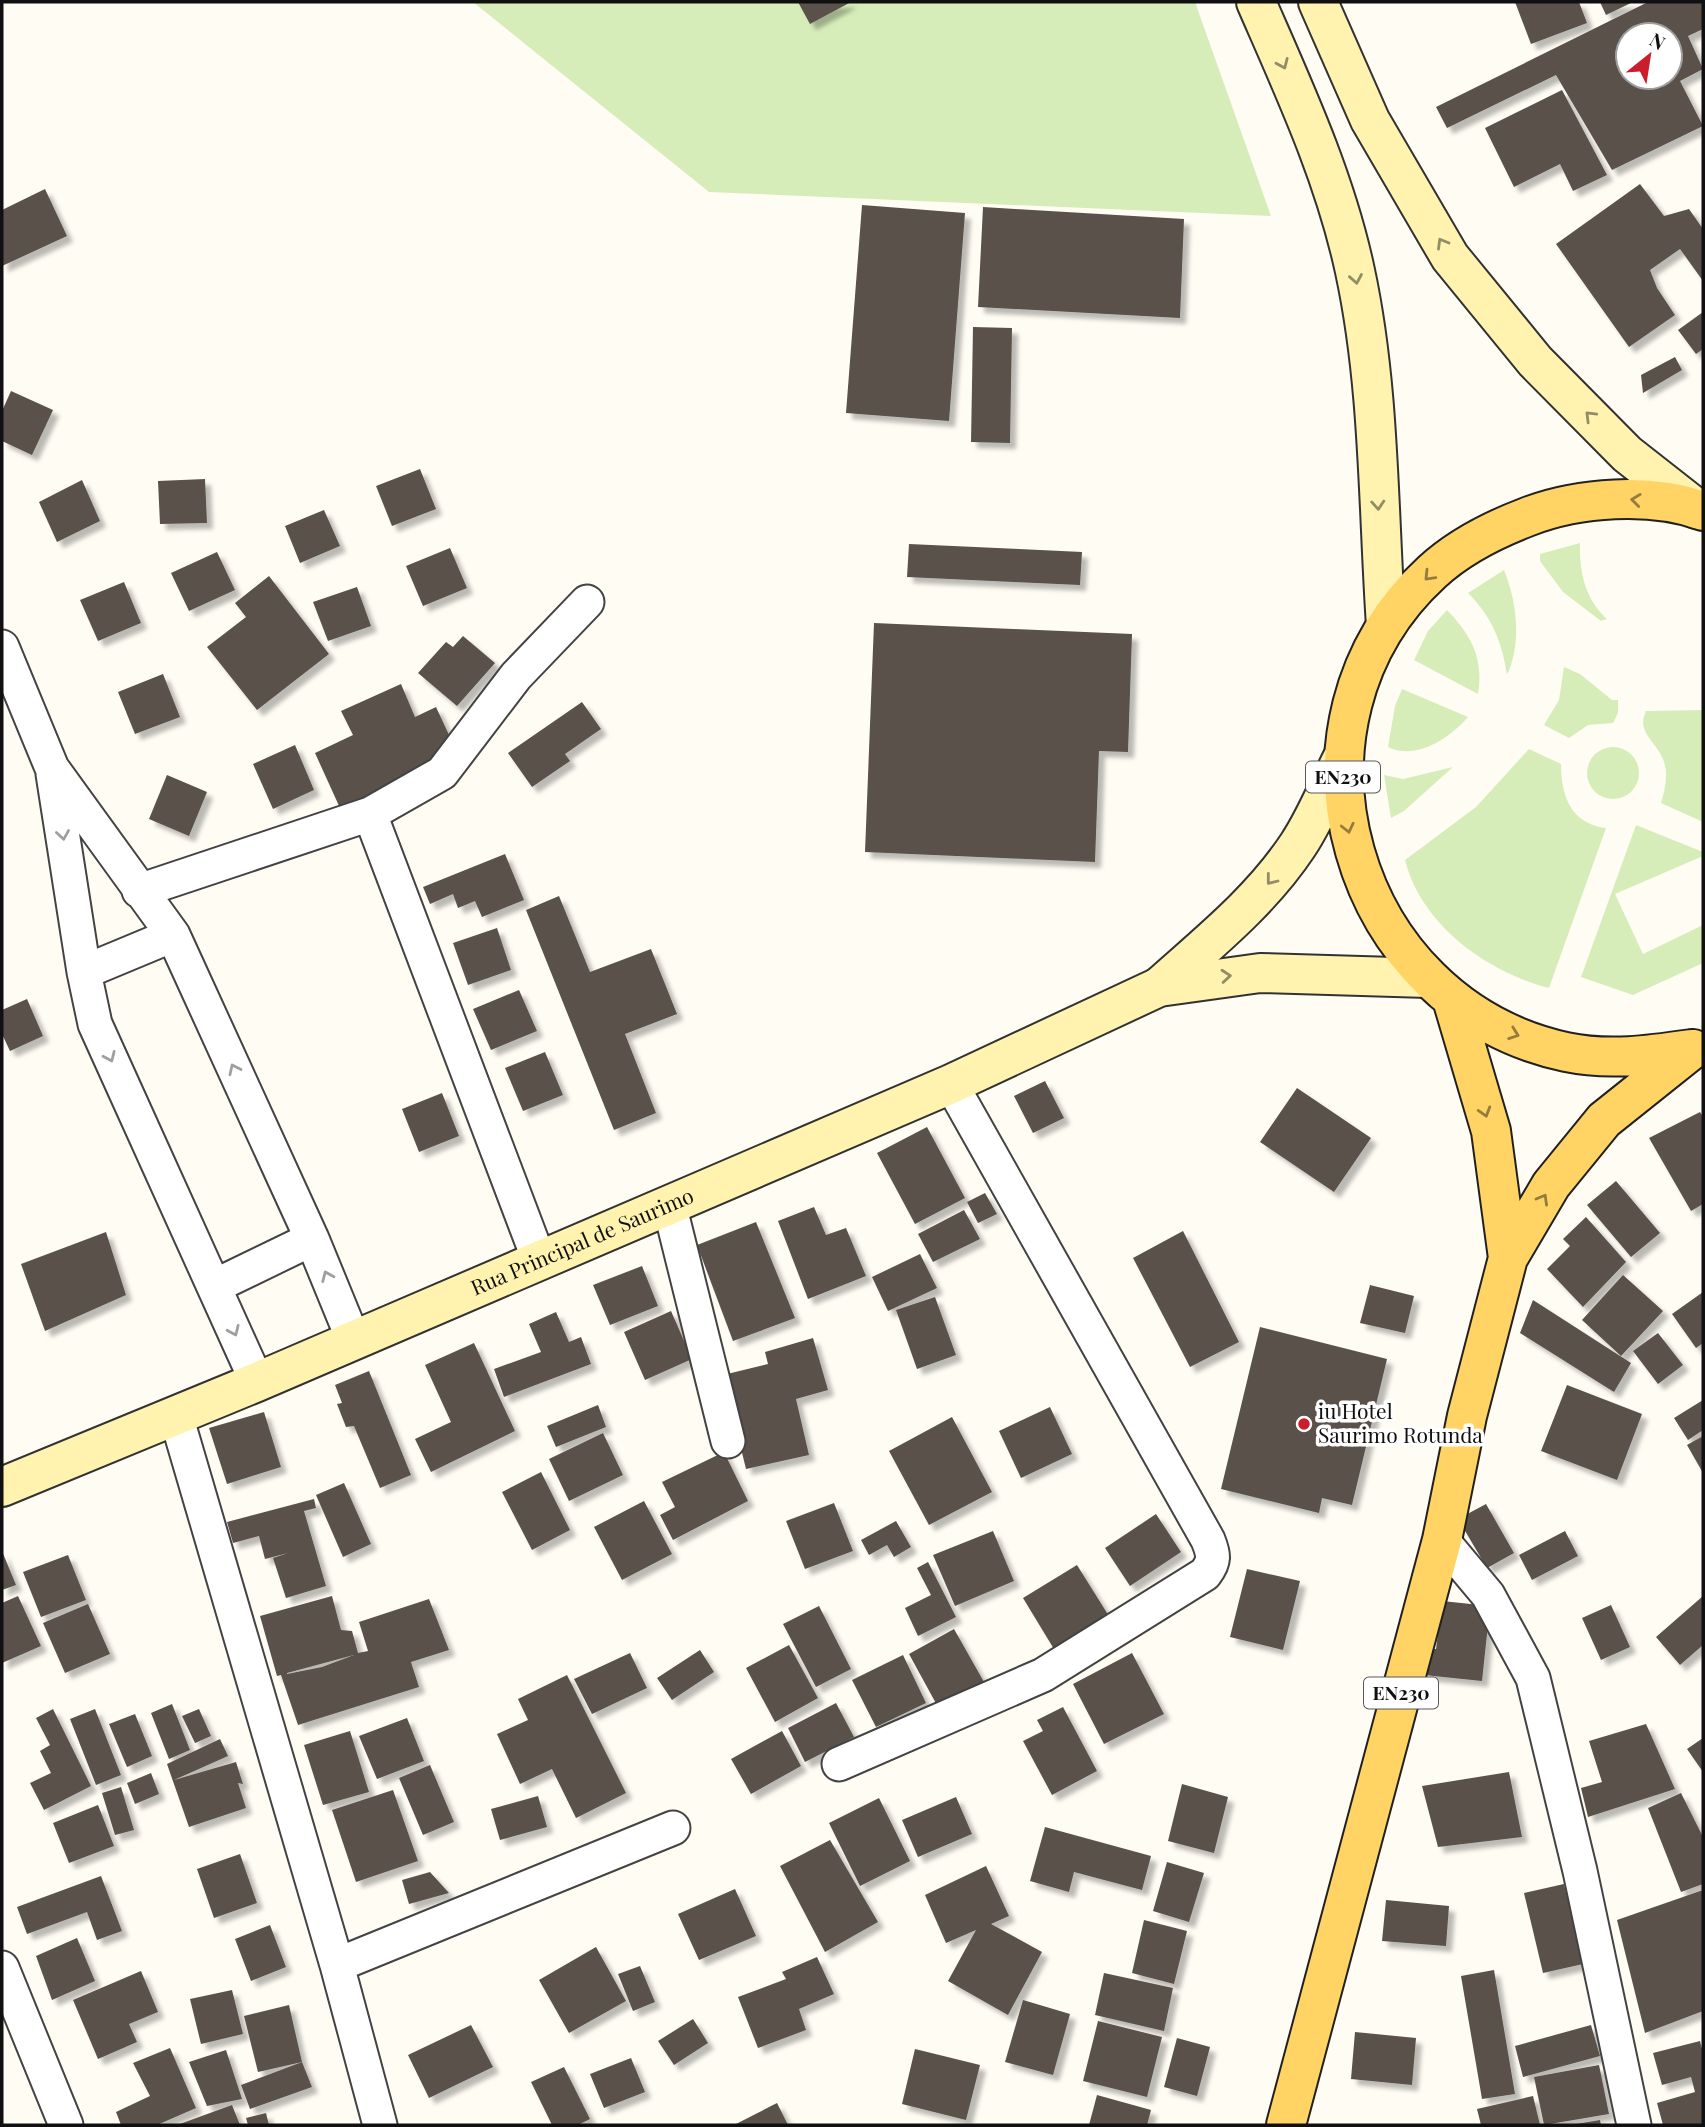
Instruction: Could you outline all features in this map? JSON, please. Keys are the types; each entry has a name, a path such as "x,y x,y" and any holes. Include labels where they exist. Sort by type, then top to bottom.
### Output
{"main road":[{"name":"EN230","path":"1698,1047 1629,1058 1567,1052 1506,1032 1440,989 1389,931 1361,877 1346,819 1342,758 1356,689 1386,626 1432,572 1490,531 1556,506 1626,498 1700,510"},
{"name":"EN230","path":"1440,989 1491,1131 1508,1258"},
{"name":"EN230","path":"1286,2125 1442,1540 1467,1416 1508,1258 1551,1185 1604,1121 1698,1047"}],"street":[{"path":"1256,2 1318,142 1355,270 1373,375 1386,626"},
{"path":"1318,2 1370,120 1450,257 1535,361 1627,454 1700,510"},
{"path":"1318,142 1370,120"},
{"path":"139,891 370,814 442,773 516,676 587,602"},
{"path":"2,647 52,768 173,935 312,1239 353,1339"},
{"path":"1159,987 1232,922 1265,888 1299,844 1342,758"},
{"path":"52,768 84,972 95,1024 257,1382"},
{"path":"370,814 538,1260"},
{"path":"84,972 173,935"},
{"path":"1159,987 1260,973 1373,974 1440,989"},
{"name":"Rua Principal de Saurimo","path":"2,1487 257,1382 951,1084 1159,987"},
{"path":"839,1764 1043,1675 1205,1574 1213,1563 1214,1553 1208,1540 951,1084"},
{"path":"669,1204 728,1441"},
{"path":"215,1286 312,1239"},
{"path":"176,1416 337,1965 380,2125"},
{"path":"1442,1540 1488,1595 1533,1678 1580,1871 1634,2125"},
{"path":"337,1965 673,1828"},
{"path":"2,1968 66,2125"}],"green space":[{"path":"473,2 1195,2 1271,216 709,192"},
{"path":"1580,543 1585,584 1593,603 1607,619 1601,621 1563,592 1540,561 1540,554"},
{"path":"1504,570 1512,595 1516,622 1515,650 1507,675 1495,631 1484,611 1468,593"},
{"path":"1447,610 1474,648 1479,669 1478,694 1414,660 1428,631"},
{"path":"1564,667 1580,674 1612,700 1618,700 1618,713 1613,723 1588,725 1569,738 1544,725 1559,700"},
{"path":"1402,689 1468,717 1452,733 1432,745 1410,751 1388,747 1395,706"},
{"path":"1703,710 1703,822 1661,803 1666,781 1665,765 1643,725 1646,711"},
{"path":"1613,747 1623,749 1631,755 1637,763 1637,783 1631,791 1623,797 1613,799 1603,797 1595,791 1589,783 1587,773 1589,763 1595,755 1603,749"},
{"path":"1529,749 1561,764 1563,787 1570,806 1584,821 1606,828 1549,988 1503,970 1480,958 1460,942 1441,925 1426,905 1413,884 1405,860 1476,807"},
{"path":"1453,767 1404,811 1391,818 1384,775 1403,779"},
{"path":"1636,825 1703,852 1703,856 1615,894 1643,954 1703,925 1703,963 1633,995 1581,977"}],"building":[{"path":"798,2 851,2 810,24"},
{"path":"1515,2 1579,2 1587,23 1531,44"},
{"path":"1600,2 1633,2 1606,15"},
{"path":"1648,2 1703,2 1703,29 1688,36 1703,69 1684,79 1684,21 1614,21 1614,91 1684,91 1684,89 1703,126 1612,170 1556,75 1447,128 1436,107"},
{"path":"1562,90 1607,175 1573,191 1560,164 1514,187 1485,128"},
{"path":"1640,184 1664,216 1689,209 1703,229 1703,281 1680,249 1650,270 1657,288 1675,315 1629,347 1556,244"},
{"path":"45,189 67,236 2,266 2,210"},
{"path":"862,205 965,213 949,421 846,413"},
{"path":"983,207 1184,219 1180,318 978,307"},
{"path":"1703,312 1703,349 1696,354 1678,330"},
{"path":"973,327 1012,328 1010,443 971,442"},
{"path":"1675,357 1682,370 1643,393 1641,375"},
{"path":"11,391 53,410 32,455 2,441 2,411"},
{"path":"420,469 436,509 392,526 376,486"},
{"path":"205,479 207,523 160,524 158,481"},
{"path":"82,480 100,521 57,542 39,502"},
{"path":"324,510 340,546 300,563 285,526"},
{"path":"909,544 1082,552 1080,585 907,577"},
{"path":"450,548 467,588 423,606 406,566"},
{"path":"217,552 235,590 189,611 171,573"},
{"path":"269,576 329,654 257,710 207,647 246,617 235,603"},
{"path":"124,582 141,623 98,641 80,600"},
{"path":"357,587 371,626 328,641 313,602"},
{"path":"874,623 1132,634 1128,752 1099,751 1095,862 865,852"},
{"path":"463,636 495,663 457,706 418,673 446,642 453,647"},
{"path":"163,674 180,717 135,734 118,692"},
{"path":"401,684 415,717 436,707 449,735 428,768 340,808 315,753 353,735 341,711"},
{"path":"582,702 601,729 565,754 570,761 532,787 508,753"},
{"path":"295,745 314,790 273,809 253,764"},
{"path":"167,775 207,792 189,836 149,819"},
{"path":"505,854 524,900 482,917 475,901 458,908 453,894 430,904 423,887"},
{"path":"559,896 590,972 651,949 677,1014 625,1034 656,1113 614,1130 526,910"},
{"path":"497,928 511,970 468,985 453,943"},
{"path":"519,990 537,1031 491,1050 473,1009"},
{"path":"27,999 43,1036 10,1051 2,1034 2,1010"},
{"path":"545,1052 563,1095 523,1111 505,1068"},
{"path":"1045,1081 1064,1118 1033,1133 1014,1096"},
{"path":"1297,1088 1371,1138 1334,1192 1260,1142"},
{"path":"442,1093 459,1136 419,1152 402,1109"},
{"path":"1700,1112 1703,1117 1703,1204 1691,1211 1649,1138"},
{"path":"927,1127 965,1198 915,1224 877,1153"},
{"path":"1616,1181 1660,1233 1631,1257 1587,1205"},
{"path":"985,1193 997,1214 978,1223 967,1202"},
{"path":"814,1207 826,1235 846,1228 866,1276 808,1299 778,1221"},
{"path":"964,1210 980,1239 933,1262 918,1234"},
{"path":"1586,1217 1626,1262 1583,1307 1547,1269 1570,1246 1563,1239"},
{"path":"756,1222 795,1318 733,1341 697,1245"},
{"path":"1183,1231 1239,1342 1190,1367 1133,1258"},
{"path":"106,1232 126,1295 45,1331 21,1264"},
{"path":"920,1254 937,1288 888,1311 872,1277"},
{"path":"642,1266 658,1306 610,1325 593,1285"},
{"path":"1623,1275 1663,1311 1621,1356 1582,1320"},
{"path":"1370,1285 1414,1296 1405,1333 1360,1323"},
{"path":"1703,1292 1703,1343 1696,1348 1672,1314"},
{"path":"935,1297 956,1355 917,1369 896,1310"},
{"path":"1533,1300 1631,1363 1614,1392 1520,1333"},
{"path":"671,1311 692,1359 645,1380 624,1332"},
{"path":"556,1312 569,1342 581,1337 591,1364 504,1397 494,1369 541,1352 529,1324"},
{"name":"iu Hotel Saurimo Rotunda","path":"1260,1327 1387,1359 1352,1505 1322,1498 1319,1513 1221,1489"},
{"path":"1658,1333 1683,1365 1658,1384 1633,1351"},
{"path":"813,1338 828,1390 796,1399 809,1455 746,1469 723,1375 768,1364 765,1352"},
{"path":"474,1343 515,1431 431,1472 415,1439 451,1422 425,1365"},
{"path":"369,1371 411,1475 380,1488 354,1426 346,1427 337,1404 342,1403 335,1385"},
{"path":"1567,1385 1642,1414 1617,1480 1541,1451"},
{"path":"1703,1400 1703,1430 1688,1440 1674,1418"},
{"path":"598,1405 606,1427 556,1447 547,1426"},
{"path":"1050,1407 1072,1454 1021,1478 999,1431"},
{"path":"264,1412 281,1467 227,1484 209,1428"},
{"path":"952,1417 992,1492 929,1525 889,1451"},
{"path":"603,1433 623,1475 569,1501 549,1459"},
{"path":"1703,1436 1703,1473 1687,1445"},
{"path":"724,1452 748,1501 673,1540 660,1515 675,1507 662,1482"},
{"path":"541,1472 570,1530 532,1550 502,1492"},
{"path":"344,1483 371,1544 343,1557 316,1495"},
{"path":"314,1499 316,1508 304,1511 326,1586 286,1598 273,1558 288,1553 265,1559 259,1536 233,1543 227,1522"},
{"path":"644,1501 672,1554 622,1580 594,1527"},
{"path":"834,1503 853,1551 805,1569 786,1521"},
{"path":"1486,1504 1514,1553 1487,1568 1458,1519"},
{"path":"1156,1514 1181,1552 1130,1586 1105,1548"},
{"path":"896,1521 911,1547 894,1557 887,1545 869,1555 861,1540"},
{"path":"993,1531 1014,1581 955,1606 933,1555"},
{"path":"1565,1531 1578,1556 1532,1580 1519,1555"},
{"path":"2,1551 16,1585 2,1590"},
{"path":"68,1555 86,1600 41,1617 23,1572"},
{"path":"928,1562 956,1617 918,1636 905,1608 931,1595 917,1568"},
{"path":"1077,1565 1112,1621 1057,1654 1023,1598"},
{"path":"1247,1569 1300,1581 1283,1650 1230,1637"},
{"path":"18,1596 41,1646 2,1663 2,1603"},
{"path":"332,1596 341,1630 352,1631 358,1653 368,1651 359,1622 429,1599 449,1650 411,1662 419,1687 298,1725 281,1675 277,1676 260,1616","holes":["354,1655 322,1667 287,1674"]},
{"path":"1703,1596 1703,1645 1680,1665 1656,1637"},
{"path":"1442,1601 1490,1606 1482,1681 1424,1675 1427,1648 1436,1649"},
{"path":"88,1604 110,1654 65,1673 43,1623"},
{"path":"1611,1605 1630,1647 1601,1660 1582,1618"},
{"path":"819,1606 851,1669 816,1687 783,1624"},
{"path":"954,1629 984,1682 938,1707 909,1654"},
{"path":"789,1645 818,1698 775,1722 746,1668"},
{"path":"700,1650 714,1672 672,1700 657,1678"},
{"path":"630,1653 647,1688 592,1714 574,1679"},
{"path":"1132,1653 1164,1714 1104,1744 1073,1684"},
{"path":"903,1655 926,1703 876,1727 852,1680"},
{"path":"567,1675 626,1793 576,1818 552,1769 520,1784 497,1734 528,1720 518,1699"},
{"path":"836,1703 854,1737 805,1762 788,1728"},
{"path":"172,1704 190,1750 169,1759 151,1713"},
{"path":"1063,1707 1097,1771 1052,1795 1023,1741 1043,1731 1037,1720"},
{"path":"53,1709 91,1786 44,1810 30,1783 51,1773 40,1751 50,1745 36,1718"},
{"path":"95,1709 121,1775 96,1785 70,1719"},
{"path":"199,1709 211,1736 195,1743 182,1716"},
{"path":"135,1714 152,1756 127,1767 109,1724"},
{"path":"407,1718 424,1761 377,1779 359,1736"},
{"path":"1646,1724 1675,1789 1588,1817 1581,1788 1602,1782 1589,1741"},
{"path":"350,1731 369,1792 323,1805 304,1745"},
{"path":"782,1731 801,1766 751,1794 731,1759"},
{"path":"1703,1738 1703,1772 1687,1749"},
{"path":"220,1739 228,1756 174,1780 236,1762 243,1784 238,1783 246,1808 189,1827 167,1764"},
{"path":"430,1765 454,1822 423,1835 399,1778"},
{"path":"1509,1772 1522,1837 1438,1847 1422,1786"},
{"path":"151,1773 159,1794 135,1804 127,1783"},
{"path":"1182,1784 1228,1797 1214,1853 1168,1841"},
{"path":"121,1787 134,1830 115,1835 102,1793"},
{"path":"393,1790 418,1861 356,1882 332,1810"},
{"path":"1681,1793 1703,1837 1703,1884 1681,1892 1648,1808"},
{"path":"538,1796 547,1827 500,1840 491,1809"},
{"path":"956,1797 972,1834 918,1857 902,1820"},
{"path":"879,1798 910,1861 860,1886 829,1823"},
{"path":"98,1805 114,1846 69,1863 53,1823"},
{"path":"1045,1827 1151,1856 1142,1890 1074,1872 1069,1892 1030,1881"},
{"path":"830,1840 878,1922 825,1952 780,1866"},
{"path":"240,1854 257,1903 214,1918 197,1869"},
{"path":"1167,1862 1204,1873 1189,1922 1153,1911"},
{"path":"986,1866 1009,1916 991,1924 1042,1952 1008,2015 948,1981 976,1930 946,1943 925,1895"},
{"path":"430,1872 449,1893 409,1904 402,1880"},
{"path":"101,1876 122,1931 97,1940 87,1912 27,1934 17,1907"},
{"path":"1564,1884 1583,1964 1543,1973 1524,1893"},
{"path":"735,1889 756,1936 699,1960 678,1914"},
{"path":"1703,1890 1703,2011 1645,2033 1617,1920"},
{"path":"1386,1900 1449,1906 1446,1946 1382,1941"},
{"path":"1144,1920 1187,1931 1174,1984 1132,1973"},
{"path":"270,1925 286,1967 251,1981 235,1939"},
{"path":"77,1938 95,1981 52,2000 36,1956"},
{"path":"596,1947 626,2001 569,2033 539,1980"},
{"path":"817,1957 834,1994 799,2009 806,2030 758,2048 738,1997 786,1979 782,1972"},
{"path":"640,1966 655,2002 633,2011 618,1974"},
{"path":"1494,1970 1515,2094 1482,2099 1461,1976"},
{"path":"141,1971 158,2012 129,2024 137,2042 98,2059 73,2000"},
{"path":"1104,1973 1173,1988 1164,2031 1095,2015"},
{"path":"232,1990 243,2034 201,2044 190,1999"},
{"path":"1023,2000 1070,2014 1053,2075 1005,2062"},
{"path":"289,2005 302,2062 258,2072 244,2016"},
{"path":"693,2019 708,2043 674,2065 658,2041"},
{"path":"1098,2021 1162,2037 1147,2097 1083,2081"},
{"path":"471,2025 493,2067 429,2098 408,2055"},
{"path":"1591,2025 1600,2056 1523,2077 1515,2046"},
{"path":"1355,2032 1416,2038 1412,2085 1351,2079"},
{"path":"1177,2038 1210,2047 1197,2096 1164,2087"},
{"path":"1700,2041 1703,2053 1703,2124 1663,2125 1657,2103 1695,2092 1691,2077 1662,2085 1653,2053"},
{"path":"170,2048 196,2108 157,2125 121,2125 116,2112 150,2096 133,2063"},
{"path":"915,2049 980,2065 966,2120 902,2104"},
{"path":"226,2050 242,2099 207,2106 189,2062"},
{"path":"631,2058 645,2092 604,2108 590,2074"},
{"path":"302,2062 312,2087 250,2109 241,2085"},
{"path":"1599,2065 1609,2114 1544,2125 1534,2077"},
{"path":"564,2067 590,2119 578,2125 552,2125 531,2082"},
{"path":"1097,2095 1151,2110 1147,2125 1089,2125"},
{"path":"1533,2096 1540,2125 1481,2125 1477,2109"},
{"path":"777,2103 788,2125 734,2125"},
{"path":"232,2105 240,2125 177,2125"},
{"path":"266,2113 269,2125 248,2125 246,2118"},
{"path":"1600,2120 1601,2125 1576,2125 1576,2124"}],"place":[{"name":"iu Hotel Saurimo Rotunda","path":"1304,1424"}]}
